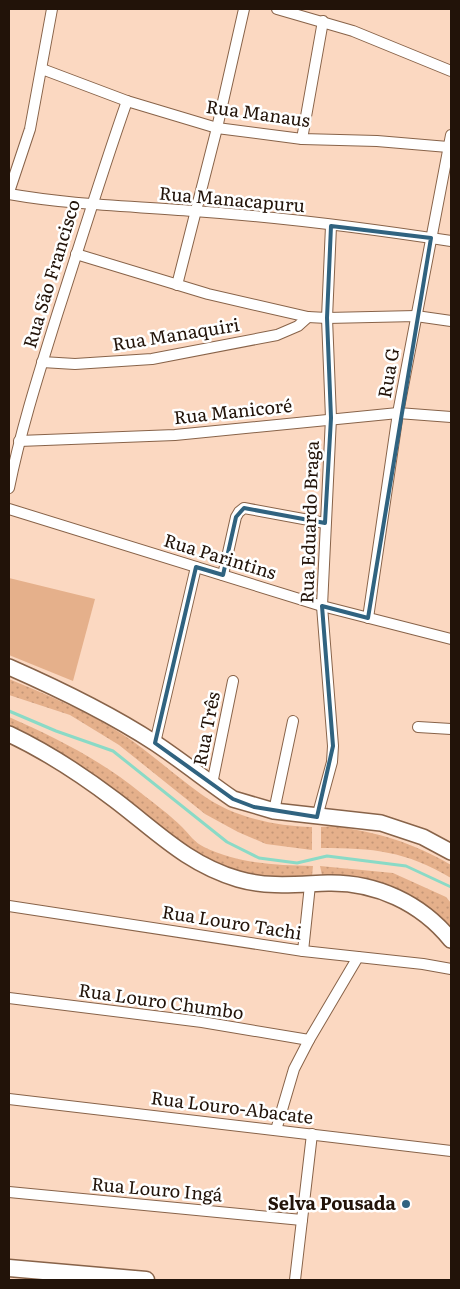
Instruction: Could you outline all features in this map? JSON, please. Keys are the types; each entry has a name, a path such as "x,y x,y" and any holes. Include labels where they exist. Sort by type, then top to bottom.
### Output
{"main road":[{"path":"9,1268 146,1280"}],"street":[{"path":"9,193 30,129 52,9"},
{"path":"177,285 217,128 244,9"},
{"path":"277,9 323,21 451,71"},
{"path":"302,138 323,21"},
{"name":"Rua Manaus","path":"42,69 127,101 217,128 302,138 377,141 448,148"},
{"name":"Rua São Francisco","path":"9,488 19,441 42,362 91,206 127,101"},
{"name":"Rua G","path":"368,618 398,412 451,135"},
{"name":"Rua Manacapuru","path":"9,193 91,206 196,211 451,241"},
{"name":"Rua Eduardo Braga","path":"317,817 332,762 333,746 322,606 331,418 327,318 331,226"},
{"name":"Rua Manaquiri","path":"76,254 177,285 308,317 416,316 451,321"},
{"name":"Rua Manaquiri","path":"42,362 84,363 152,359 277,335 298,326 308,317"},
{"name":"Rua Manicoré","path":"19,441 175,435 398,412 451,417"},
{"path":"224,575 236,517 244,508 325,523"},
{"name":"Rua Parintins","path":"9,510 322,606 451,639"},
{"path":"155,743 196,567"},
{"path":"9,667 60,689 155,743 233,799 274,811 317,817 335,816 380,823 423,837 451,852"},
{"name":"Rua Três","path":"212,784 233,681"},
{"path":"274,811 293,720"},
{"path":"418,727 451,729"},
{"path":"9,734 41,750 79,774 200,865 240,880 264,885 354,884 378,890 402,899 417,909 432,920 451,940"},
{"path":"303,951 310,885"},
{"name":"Rua Louro Tachi","path":"9,906 303,951 451,969"},
{"path":"276,1130 288,1087 308,1040 358,957"},
{"name":"Rua Louro Chumbo","path":"9,998 202,1022 308,1040"},
{"name":"Rua Louro-Abacate","path":"9,1099 451,1151"},
{"path":"295,1280 312,1134"},
{"name":"Rua Louro Ingá","path":"9,1192 302,1220"}],"highlighted area":[{"path":"331,226 431,238 368,618 322,606 333,746 317,817 254,807 233,799 155,743 196,567 223,575 236,517 244,508 325,523 331,418 327,318"}],"shaded area":[{"path":"9,578 95,599 73,681 9,655"},
{"path":"9,679 67,704 109,726 142,748 201,794 226,809 268,822 312,827 312,850 266,844 238,832 205,814 119,745 70,715 9,695"},
{"path":"9,717 61,741 110,770 167,814 195,841 204,847 230,857 257,863 313,866 312,876 275,878 251,876 204,862 9,728"},
{"path":"334,826 381,835 423,850 451,865 451,878 419,862 389,853 373,850 321,848 321,827"},
{"path":"320,866 393,873 446,897 451,903 451,935 394,892 353,877 322,875"}],"waterway":[{"path":"9,711 56,731 113,751 227,842 259,858 297,863 327,856 406,866 451,887"}],"place":[{"name":"Selva Pousada","path":"406,1204"}]}
